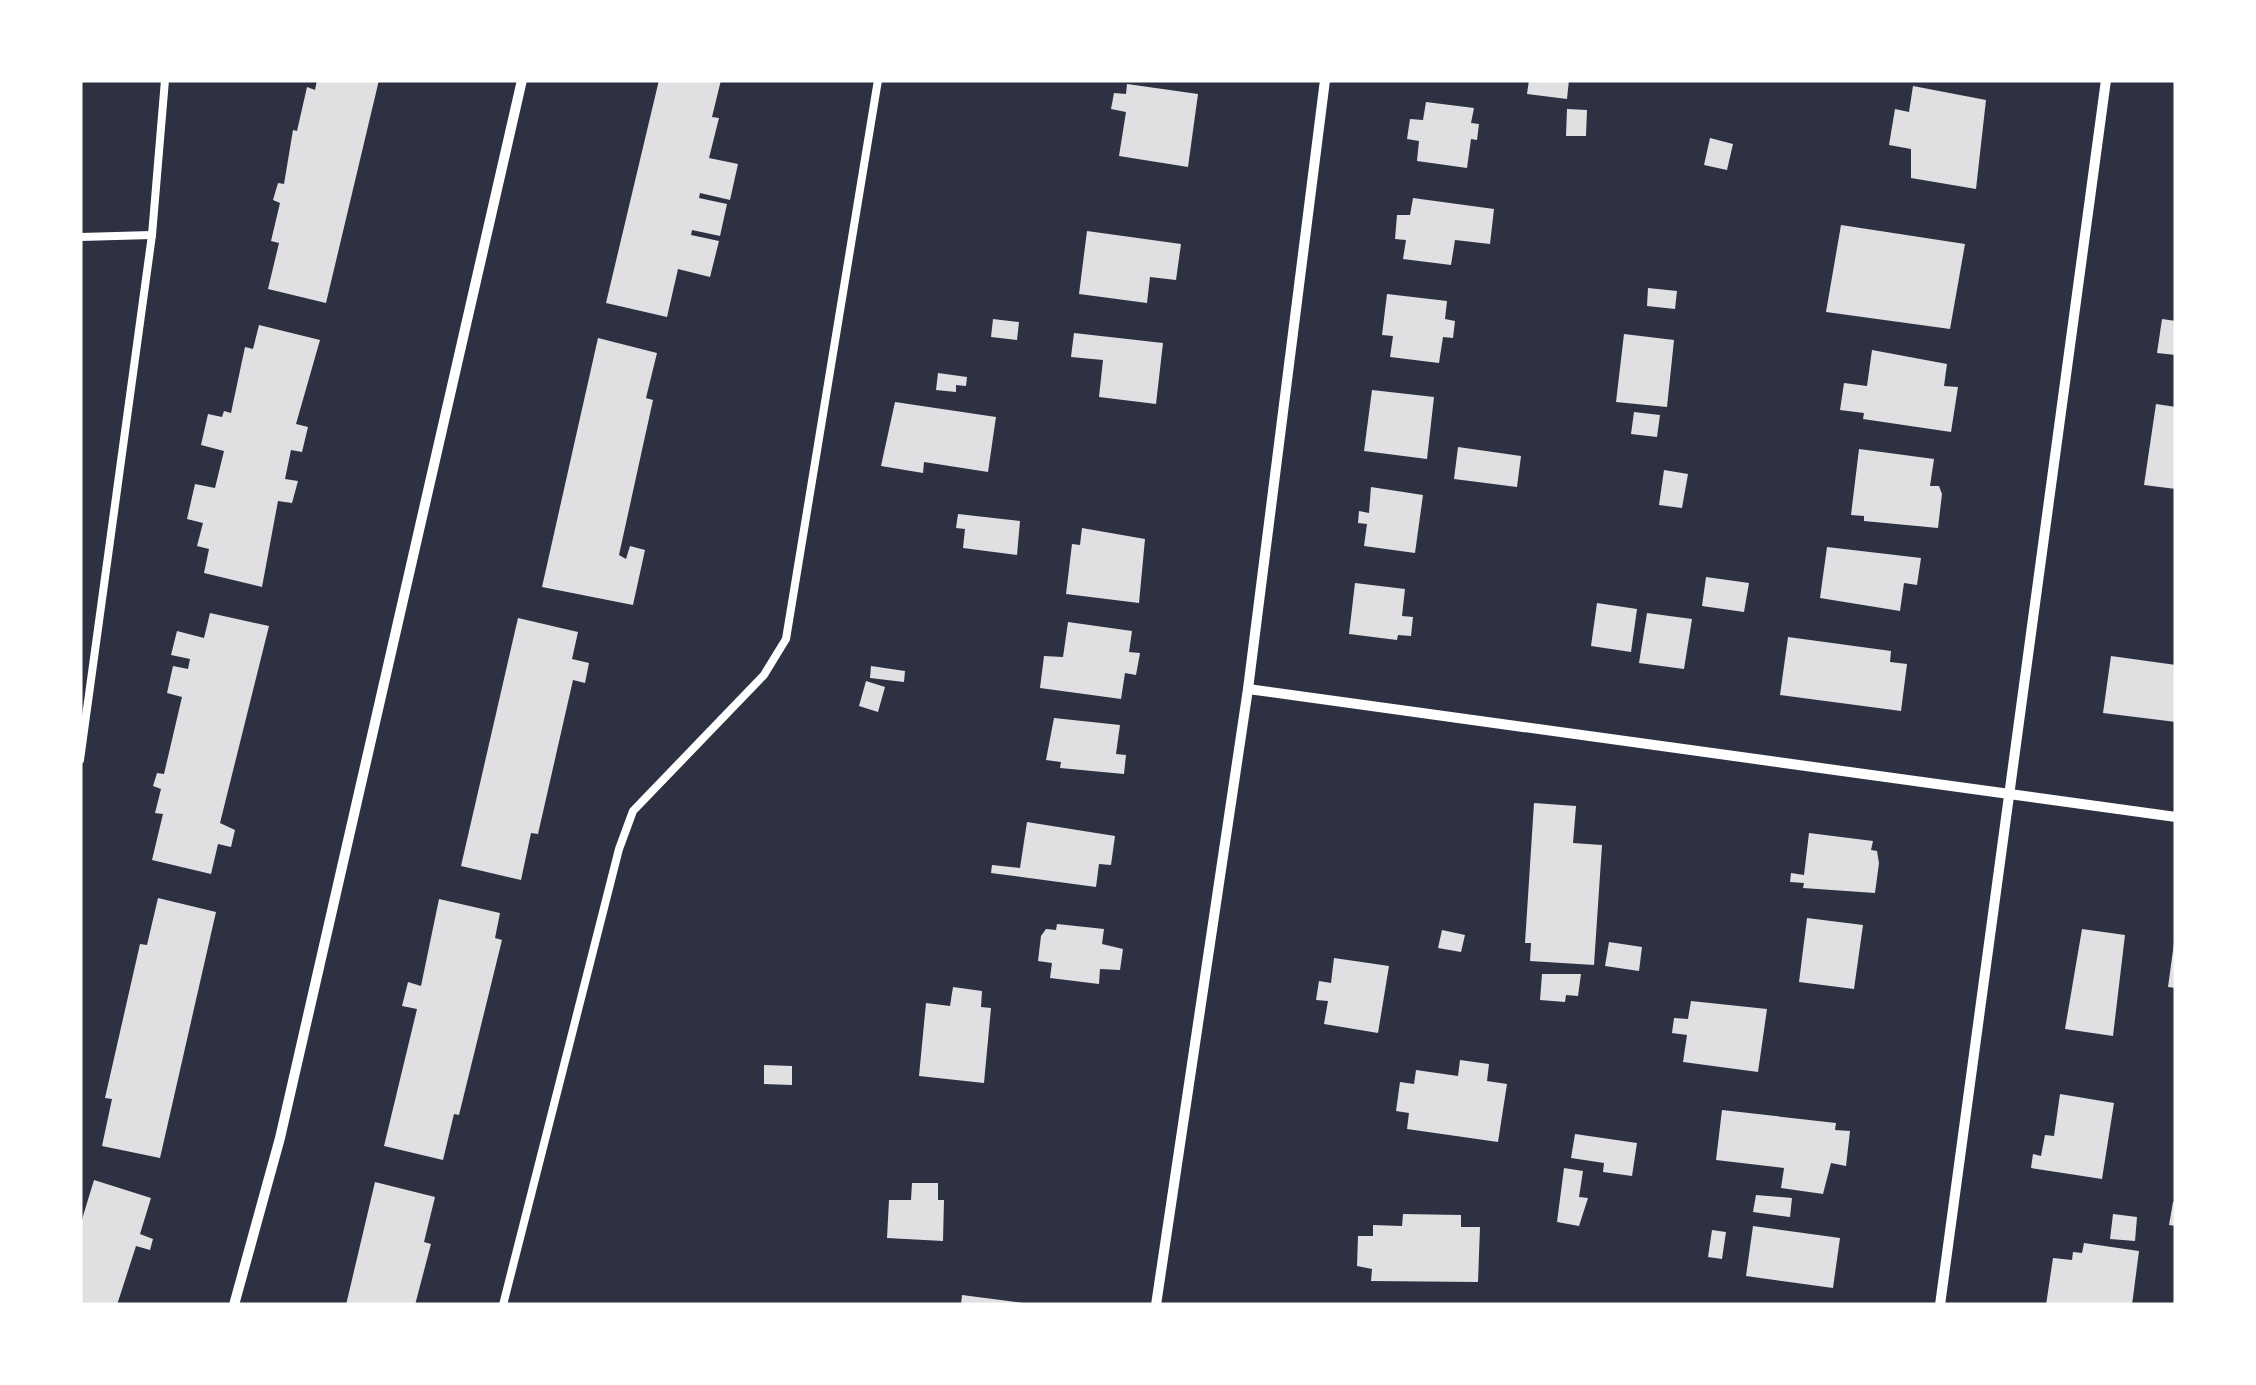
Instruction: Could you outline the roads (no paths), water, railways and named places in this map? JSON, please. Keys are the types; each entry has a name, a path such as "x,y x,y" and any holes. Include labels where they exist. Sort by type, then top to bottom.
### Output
{"street":[{"path":"234,1305 280,1138 522,80"},
{"path":"1156,1305 1248,689 1325,80"},
{"path":"1940,1305 2106,80"},
{"path":"1248,689 2176,818"}],"lane":[{"path":"80,760 152,235 165,80"},
{"path":"504,1305 619,849 633,811 764,675 786,639 878,80"},
{"path":"80,237 152,235"}]}
